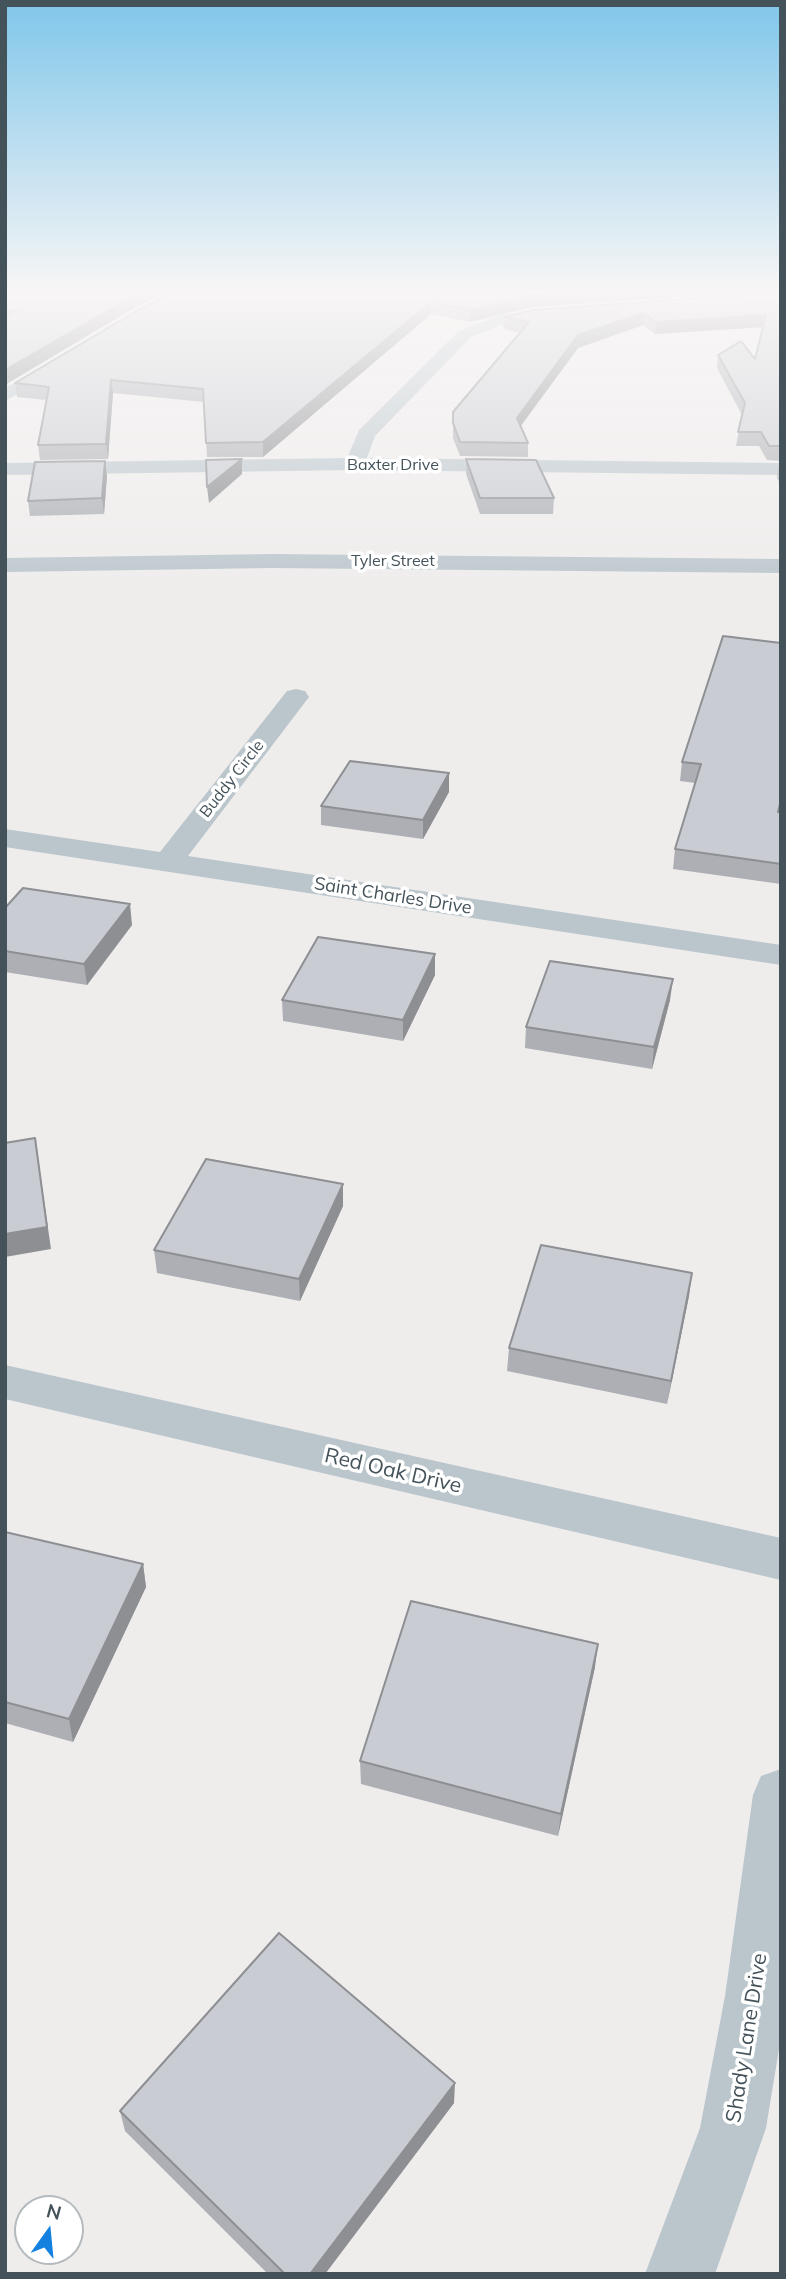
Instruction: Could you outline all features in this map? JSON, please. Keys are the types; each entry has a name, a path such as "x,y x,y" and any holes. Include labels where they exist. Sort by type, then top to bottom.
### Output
{"street":[{"path":"355,464 366,434 404,395"},
{"name":"Baxter Drive","path":"5,469 355,464 781,469"},
{"name":"Tyler Street","path":"5,565 299,561 781,566"},
{"name":"Buddy Circle","path":"168,862 296,697"},
{"name":"Saint Charles Drive","path":"5,838 781,955"},
{"name":"Red Oak Drive","path":"5,1382 781,1559"},
{"name":"Shady Lane Drive","path":"680,2274 733,2128 756,1996 781,1795"}],"building":[{"path":"47,395 110,395 106,444 38,445"},
{"path":"203,395 319,395 263,442 206,443"},
{"path":"467,395 534,395 517,418 528,443 460,442 453,423 453,412"},
{"path":"741,395 781,395 781,446 769,446 761,432 738,432 745,403"},
{"path":"242,459 207,487 206,460"},
{"path":"466,459 536,460 554,498 480,498"},
{"path":"105,461 102,498 28,501 35,462"},
{"path":"723,636 781,643 781,800 778,812 781,812 781,864 675,849 701,764 682,762"},
{"path":"350,761 449,773 423,820 321,806"},
{"path":"23,888 130,904 84,964 5,951 5,908"},
{"path":"318,937 435,954 403,1020 282,1000"},
{"path":"550,961 673,979 654,1047 526,1027"},
{"path":"35,1138 47,1227 5,1234 5,1143"},
{"path":"206,1159 343,1184 299,1279 154,1250"},
{"path":"541,1245 692,1273 671,1381 509,1348"},
{"path":"5,1532 143,1564 69,1719 5,1702"},
{"path":"411,1601 598,1644 561,1814 360,1761"},
{"path":"279,1933 455,2083 310,2274 285,2274 120,2111"}]}
